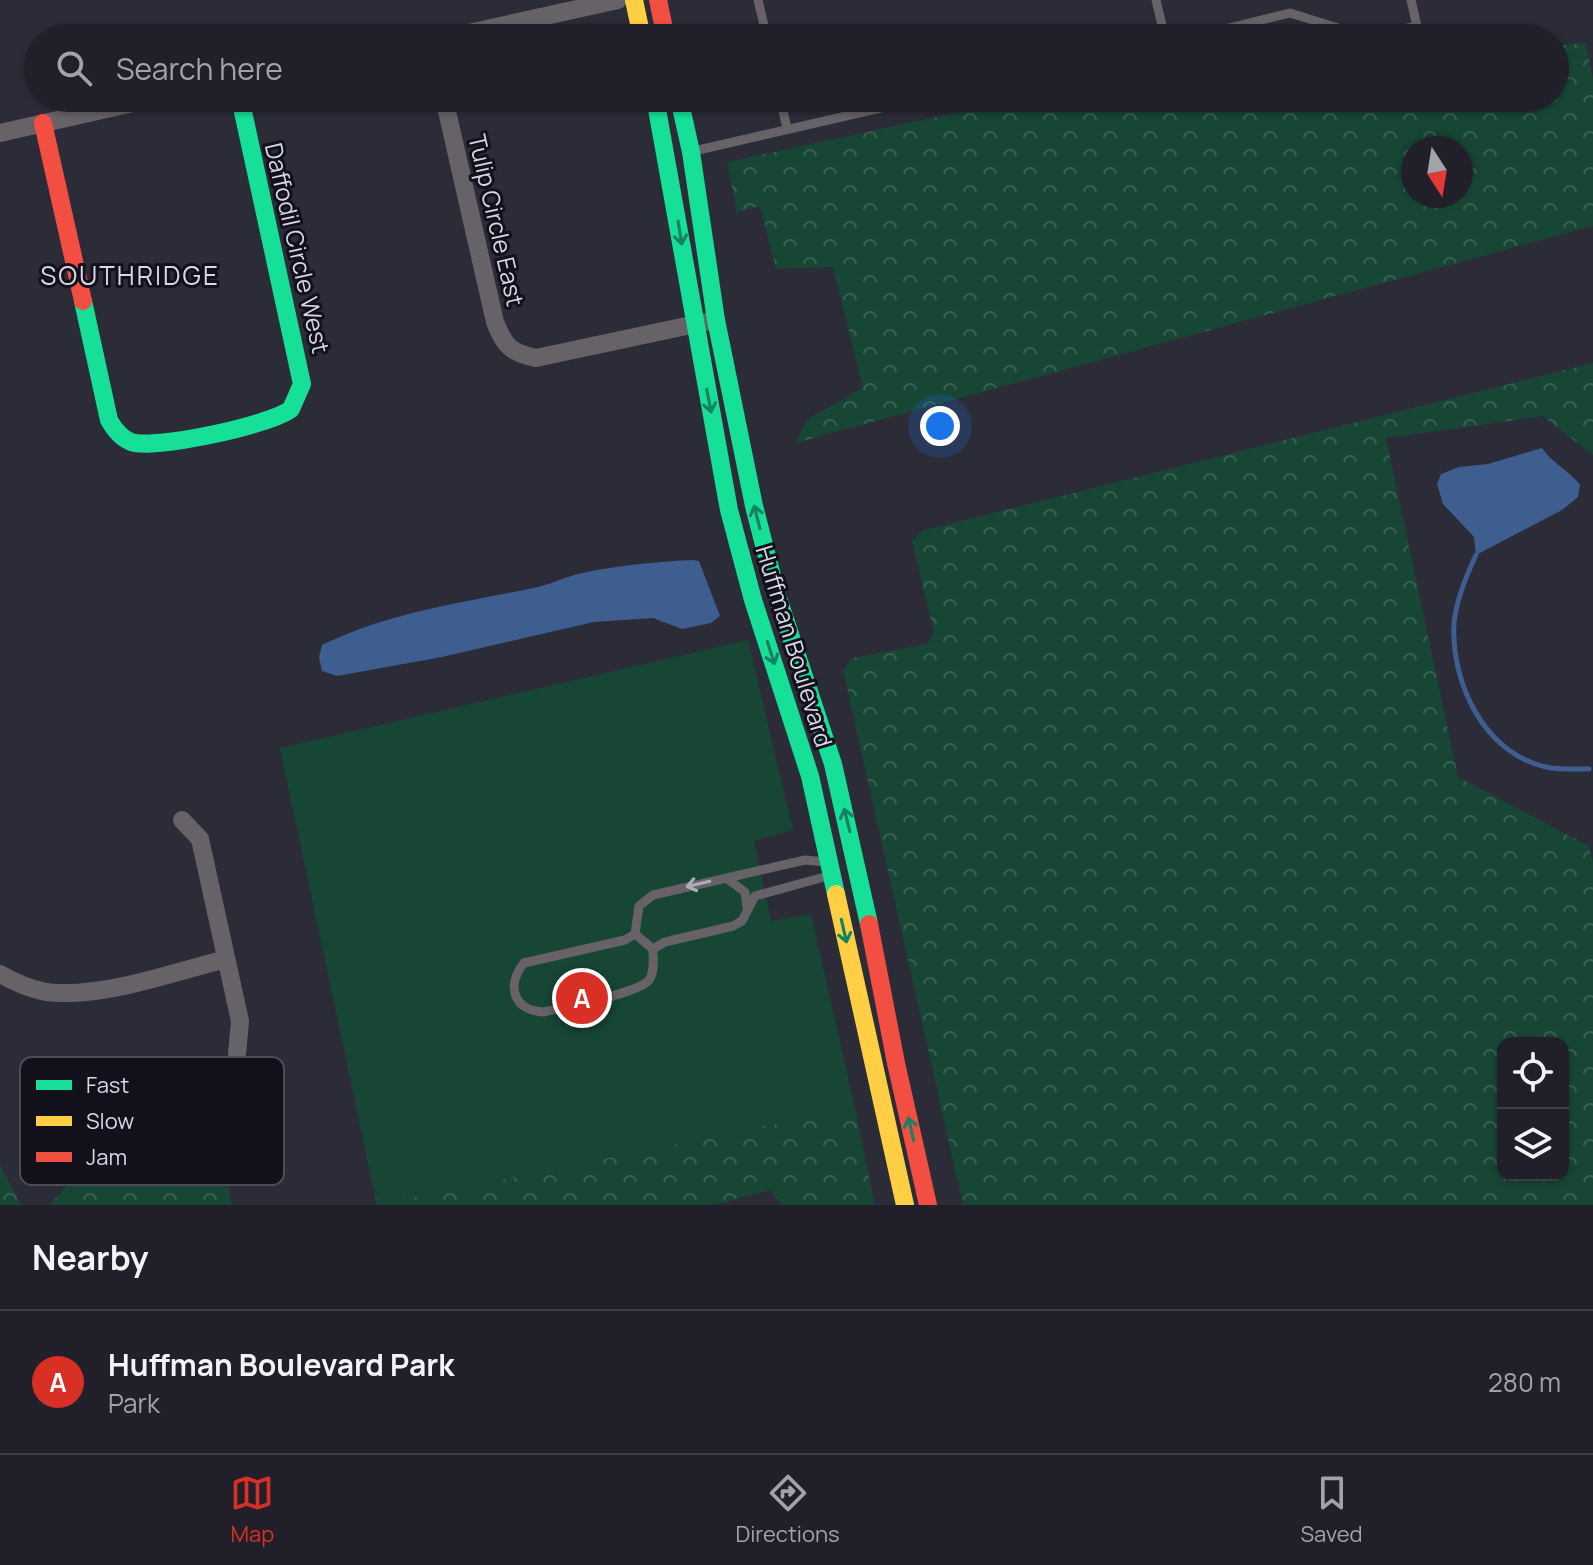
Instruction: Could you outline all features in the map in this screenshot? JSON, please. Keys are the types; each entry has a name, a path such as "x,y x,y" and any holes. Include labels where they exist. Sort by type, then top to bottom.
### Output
{"street":[{"path":"509,24 618,0"},
{"path":"634,0 639,24"},
{"path":"658,0 663,24"},
{"path":"0,133 92,112"},
{"name":"Daffodil Circle West","path":"43,123 109,420 125,440 138,444 158,444 274,420 292,408 302,384 243,112"},
{"name":"Tulip Circle East","path":"447,112 495,322 503,342 511,350 536,358 695,324"},
{"name":"Huffman Boulevard","path":"658,112 729,510 753,600 810,776 905,1205"},
{"name":"Huffman Boulevard","path":"682,112 716,320 754,506 777,595 833,764 857,864 928,1205"},
{"path":"695,324 716,320"},
{"path":"182,820 200,839 240,1021 237,1054"},
{"path":"0,974 20,985 56,993 93,992 226,959"}],"lane":[{"path":"758,0 764,24"},
{"path":"1156,0 1162,24"},
{"path":"1411,0 1417,24"},
{"path":"1246,24 1290,13 1325,24"},
{"path":"783,112 787,128"},
{"path":"667,156 860,112"},
{"path":"635,934 639,906 653,895 805,860 830,868"},
{"path":"653,949 665,942 733,926 742,921 747,907 758,895 830,868 857,864"},
{"path":"726,878 745,892 747,907"},
{"path":"635,934 653,949"},
{"path":"635,934 625,940 524,963 515,974 513,992 520,1004 532,1012 544,1012 635,989 648,981 653,972 653,949"}],"green space":[{"path":"1586,43 1593,80 1593,226 795,443 808,419 863,388 833,267 776,269 760,206 737,212 727,162 961,112 1569,112 1569,45"},
{"path":"1593,363 1593,455 1543,416 1386,438 1458,777 1589,846 1593,864 1593,1205 963,1205 843,670 852,658 927,644 934,633 912,541 922,531"},
{"path":"748,640 793,830 754,841 771,921 811,914 855,1108 378,1205 280,748"},
{"path":"280,748 855,1108 875,1205 781,1205 771,1190 713,1205 377,1205"},
{"path":"0,1165 21,1205 0,1205"},
{"path":"67,1185 228,1185 232,1205 50,1205"}],"water":[{"path":"1542,448 1580,485 1578,497 1562,510 1476,555 1474,537 1443,504 1437,484 1441,474"},
{"path":"699,561 720,616 711,623 682,629 653,618 594,622 442,657 337,676 322,671 319,657 322,645 398,617 536,588 596,570"}],"waterway":[{"path":"1476,555 1462,588 1454,624 1458,669 1476,712 1505,747 1524,759 1551,768 1589,769"}],"traffic: fast":[{"path":"83,301 109,420 127,440 144,444 187,439 238,429 291,409 302,384 243,112"},
{"path":"658,112 729,510 753,600 810,776 836,894"},
{"path":"682,112 716,320 754,506 777,595 833,764 869,924"}],"traffic: slow":[{"path":"634,0 639,24"},
{"path":"836,894 905,1205"}],"traffic: jam":[{"path":"658,0 663,24"},
{"path":"43,123 83,301"},
{"path":"869,924 928,1205"}],"place":[{"name":"Huffman Boulevard Park","path":"582,998"}],"district":[{"name":"SOUTHRIDGE","path":"130,275"}]}
